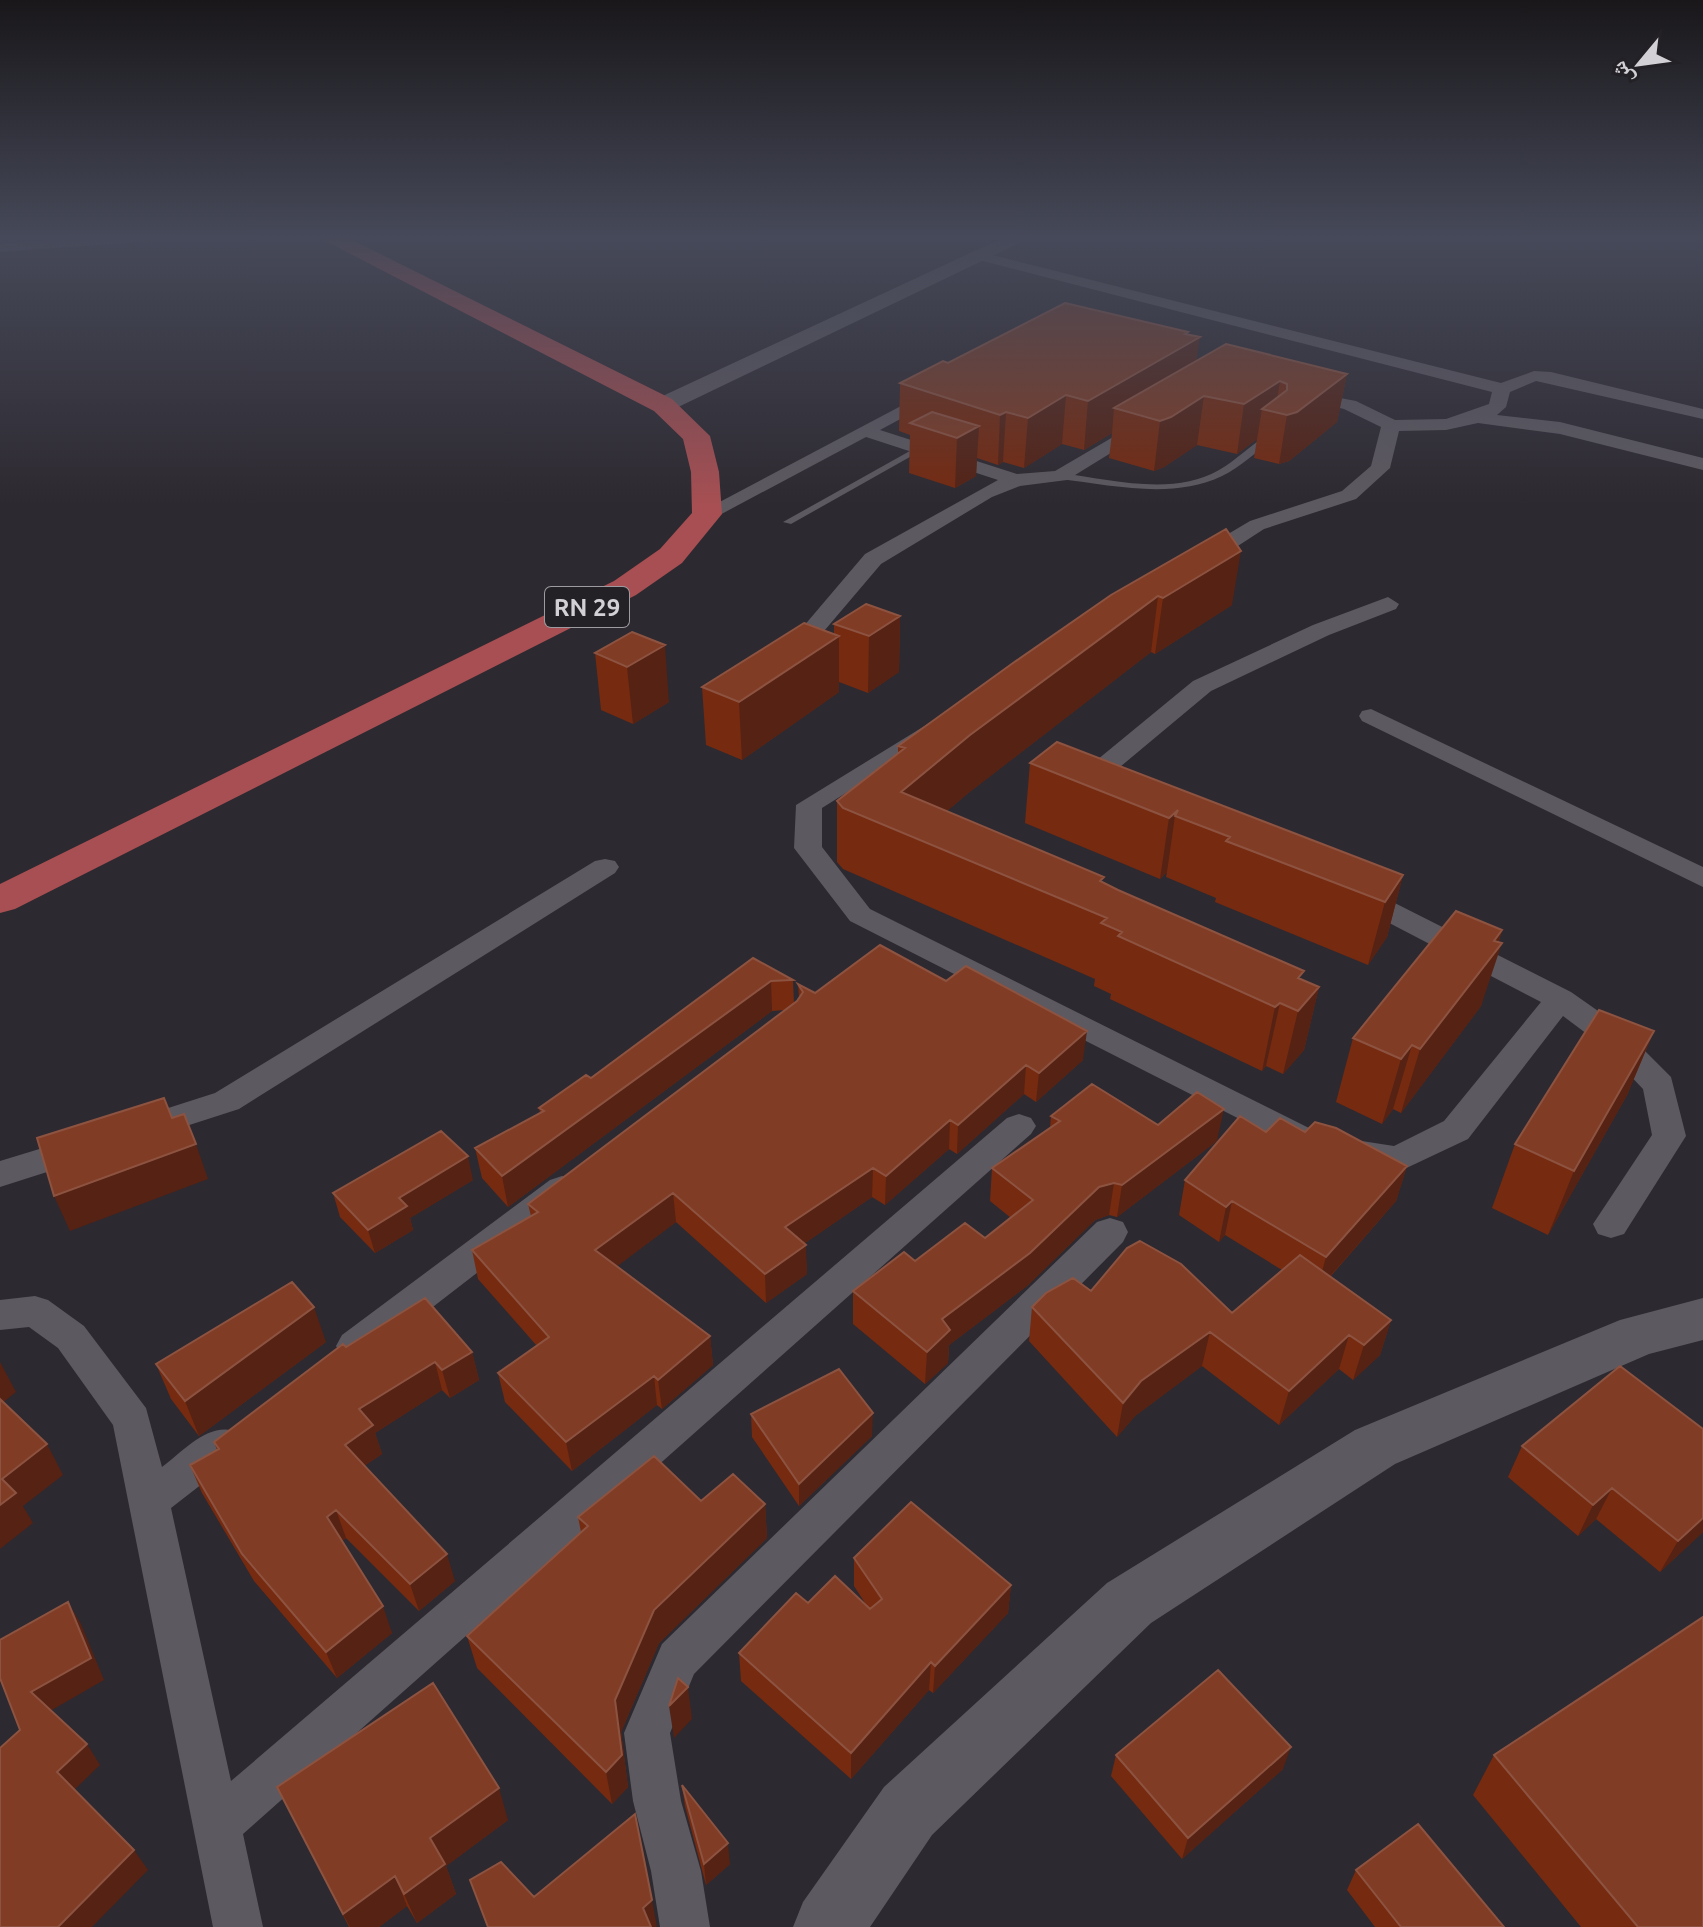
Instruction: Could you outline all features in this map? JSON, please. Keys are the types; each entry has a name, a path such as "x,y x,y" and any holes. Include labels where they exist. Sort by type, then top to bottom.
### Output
{"main road":[{"path":"504,325 663,405 696,436 705,472 707,514"},
{"path":"663,405 833,325"},
{"name":"RN 29","path":"0,900 625,588 671,556 707,514"},
{"path":"828,1927 908,1811 1129,1603 1375,1447 1639,1335 1703,1319"}],"street":[{"path":"1260,325 1502,389 1534,376 1551,377 1703,414"},
{"path":"707,514 962,378"},
{"path":"1274,386 1350,405 1391,425 1455,425 1480,418 1497,407 1502,389"},
{"path":"763,669 811,632 873,559 985,493 1016,480 1060,476 1166,413"},
{"path":"1480,418 1560,428 1703,464"},
{"path":"1175,576 1257,525 1349,495 1380,468 1391,425"},
{"path":"866,431 1016,480"},
{"path":"1123,802 1094,790 1095,775 1202,686 1388,604"},
{"path":"958,712 809,805 808,848 860,915 1316,1146 1398,1159 1456,1130 1560,999"},
{"path":"1371,716 1703,878"},
{"path":"0,1174 227,1101 605,867"},
{"path":"1330,884 1560,999 1610,1035 1659,1085 1669,1136 1611,1224"},
{"path":"217,1825 1019,1126"},
{"path":"327,1367 595,1165"},
{"path":"685,1927 676,1871 657,1801 647,1733 678,1659 1110,1232"},
{"path":"0,1315 35,1311 71,1337 132,1420 238,1927"},
{"path":"149,1501 251,1424"}],"lane":[{"path":"1060,476 1139,484 1191,484 1220,473 1273,435"},
{"path":"788,522 920,449"}],"building":[{"path":"1022,325 1158,325 1200,337 1088,401 1066,395 1028,418 1006,412 1000,415 900,383 943,361 948,363"},
{"path":"1226,344 1347,374 1297,412 1287,415 1262,409 1287,390 1287,384 1280,381 1244,404 1204,396 1160,421 1114,408"},
{"path":"932,412 979,426 957,438 910,423"},
{"path":"1226,529 1241,551 1163,598 1158,596 970,735 901,792 1104,877 1100,881 1118,890 1304,971 1298,978 1319,987 1298,1011 1280,1003 1275,1007 1118,936 1122,932 1101,923 1107,918 843,808 837,801 905,748 898,746 1013,663 1111,595"},
{"path":"866,604 900,616 869,636 834,624"},
{"path":"804,623 839,636 739,702 702,687"},
{"path":"632,632 665,645 627,667 595,653"},
{"path":"1057,742 1403,875 1385,902 1226,841 1230,837 1175,816 1178,810 1169,818 1030,763"},
{"path":"1456,911 1502,930 1494,941 1502,943 1420,1049 1412,1045 1401,1059 1353,1038"},
{"path":"880,945 946,981 966,966 1087,1031 1039,1073 1026,1065 958,1125 950,1120 886,1176 873,1168 785,1227 806,1245 765,1274 673,1193 595,1250 710,1336 658,1380 654,1376 566,1442 498,1373 549,1337 472,1250 538,1212 528,1204 797,1001 803,992 798,984 815,993"},
{"path":"753,958 793,980 771,981 502,1176 475,1148 544,1111 539,1108 586,1075 591,1078"},
{"path":"1599,1010 1654,1031 1574,1171 1515,1144"},
{"path":"1092,1084 1158,1125 1197,1092 1224,1109 1122,1185 1114,1183 1099,1187 1030,1253 942,1319 950,1330 927,1352 853,1291 904,1252 915,1261 965,1223 985,1238 1033,1200 992,1168 1060,1121 1051,1116"},
{"path":"164,1098 172,1118 184,1114 196,1144 54,1196 37,1138"},
{"path":"1240,1116 1266,1132 1280,1118 1305,1132 1315,1122 1336,1128 1407,1166 1326,1257 1232,1201 1226,1207 1185,1180"},
{"path":"441,1131 468,1156 399,1198 407,1206 368,1230 333,1193"},
{"path":"1140,1241 1181,1264 1232,1313 1300,1255 1391,1320 1364,1345 1349,1335 1289,1391 1210,1332 1141,1381 1123,1403 1032,1307 1046,1293 1073,1278 1091,1291 1127,1248"},
{"path":"292,1282 314,1307 185,1401 156,1364"},
{"path":"425,1298 472,1352 442,1370 435,1362 359,1409 373,1425 345,1445 447,1554 410,1584 336,1510 327,1517 383,1606 326,1652 242,1554 190,1465 219,1449 214,1442 343,1344 346,1347"},
{"path":"1620,1366 1703,1429 1703,1518 1678,1541 1612,1488 1593,1505 1522,1446"},
{"path":"839,1369 873,1413 799,1484 751,1414"},
{"path":"0,1399 47,1444 2,1479 16,1493 0,1505"},
{"path":"654,1456 701,1501 733,1474 765,1504 654,1610 615,1700 622,1755 606,1772 467,1636 588,1526 578,1517"},
{"path":"911,1502 1011,1585 935,1666 931,1662 851,1753 739,1653 796,1593 808,1603 835,1576 870,1609 882,1599 854,1558"},
{"path":"68,1602 91,1658 31,1692 87,1744 57,1772 134,1850 58,1927 0,1927 0,1748 20,1730 0,1678 0,1640"},
{"path":"1703,1617 1703,1927 1638,1927 1494,1755"},
{"path":"1218,1670 1291,1747 1188,1838 1116,1755"},
{"path":"678,1678 688,1687 669,1706"},
{"path":"433,1683 499,1788 430,1838 445,1864 404,1894 395,1876 343,1914 277,1787"},
{"path":"682,1785 728,1843 704,1864"},
{"path":"635,1814 652,1900 643,1908 651,1927 488,1927 470,1880 501,1862 534,1897"},
{"path":"1418,1824 1504,1927 1401,1927 1356,1870"}]}
